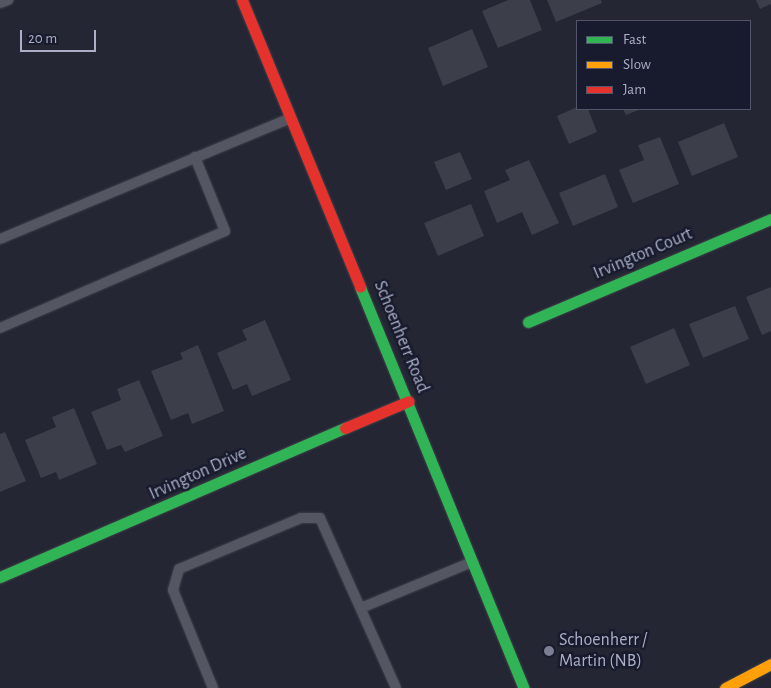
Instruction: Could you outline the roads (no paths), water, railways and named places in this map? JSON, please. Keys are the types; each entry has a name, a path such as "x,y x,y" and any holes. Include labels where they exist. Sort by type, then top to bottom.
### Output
{"street":[{"name":"Schoenherr Road","path":"242,0 409,401 524,688"},
{"name":"Irvington Court","path":"528,322 771,219"},
{"name":"Irvington Drive","path":"0,576 409,401"},
{"path":"725,688 771,664"}],"lane":[{"path":"0,240 291,117"},
{"path":"0,328 225,231 195,157"},
{"path":"213,688 173,590 179,569 301,518 320,518 396,688"},
{"path":"361,608 473,562"}],"place":[{"name":"Schoenherr / Martin (NB)","path":"549,651"}]}
